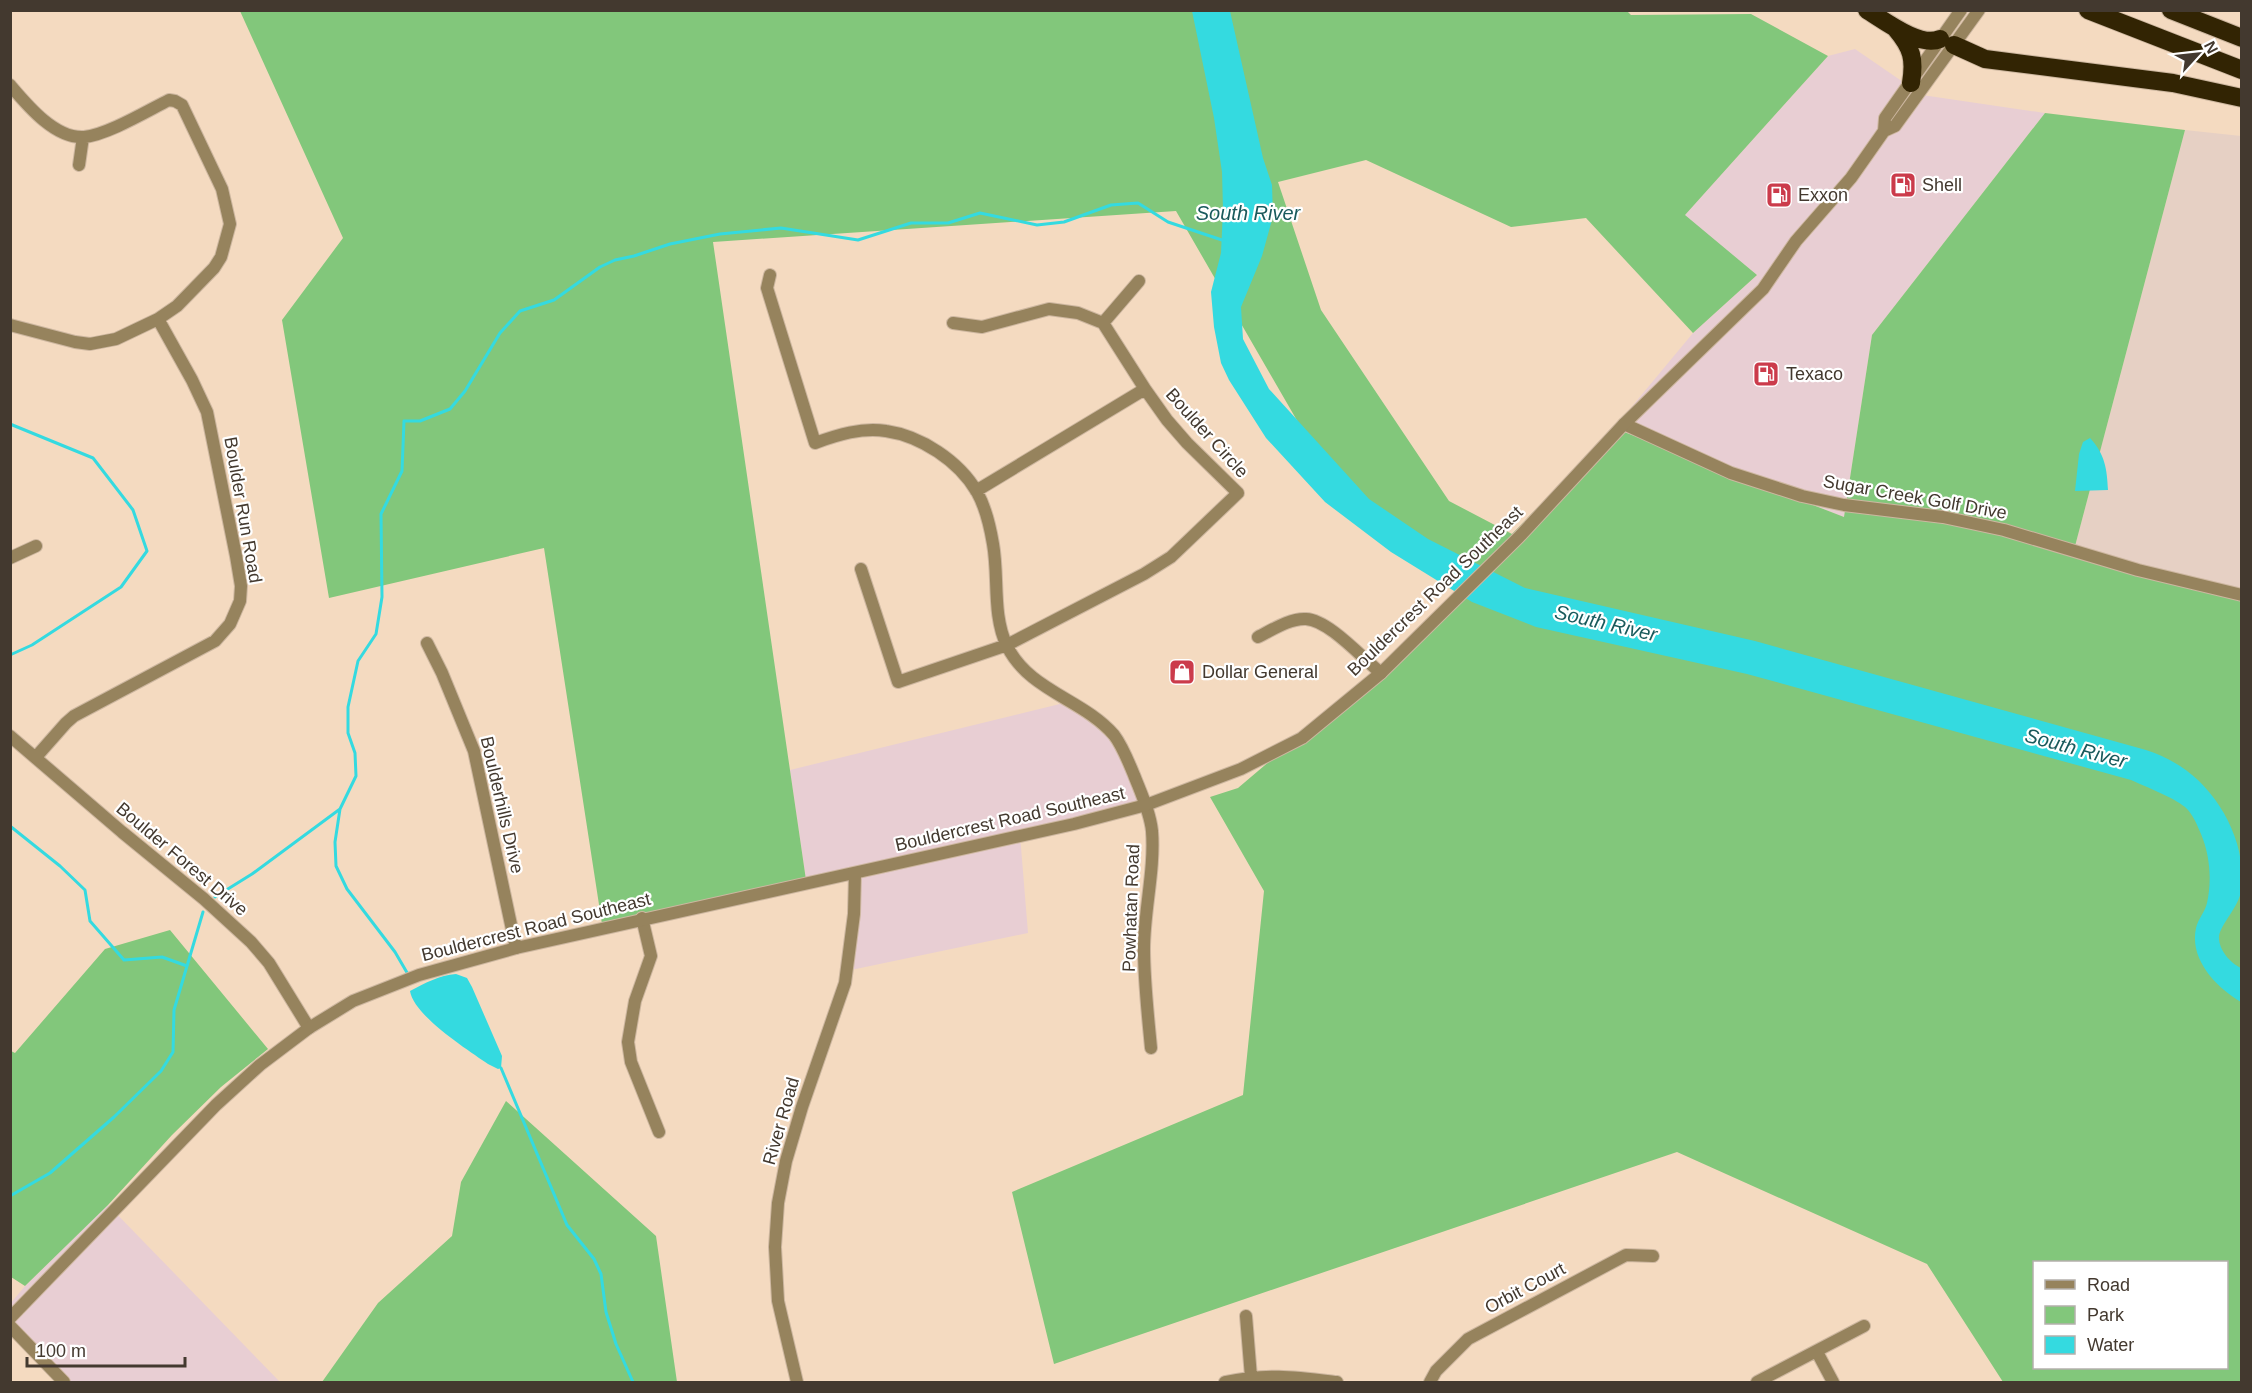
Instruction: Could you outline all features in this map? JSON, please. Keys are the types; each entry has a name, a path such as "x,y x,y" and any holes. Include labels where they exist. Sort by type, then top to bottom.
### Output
{"highway":[{"path":"1867,10 1922,41 1947,42 1985,59 2173,83 2241,98"},
{"path":"2088,10 2241,70"},
{"path":"2171,10 2241,38"},
{"path":"1893,26 1911,52 1914,63 1911,82"}],"street":[{"name":"Bouldercrest Road Southeast","path":"1884,131 1884,118 1911,82 1947,42 1969,24 1979,10"},
{"name":"Bouldercrest Road Southeast","path":"10,1318 216,1105 260,1065 309,1028 353,1001 419,975 516,948 1146,806 1241,769 1302,738 1381,673 1519,537 1624,424 1763,289 1796,241 1851,178 1884,131 1895,126 1947,42 1959,13"},
{"path":"10,85 32,110 53,127 68,134 83,137 103,132 177,96 222,189 230,224 221,257 214,268 177,306 158,319 116,339 90,344 10,325"},
{"path":"79,165 83,137"},
{"name":"Powhatan Road","path":"770,275 767,288 815,443 834,436 864,430 884,430 907,436 947,459 976,491 986,511 993,545 999,623 1018,665 1042,685 1089,714 1113,734 1123,748 1146,806 1152,830 1144,949 1151,1048"},
{"path":"953,323 982,327 1049,309 1078,313 1103,323 1139,281"},
{"name":"Boulder Run Road","path":"36,757 74,716 216,640 230,624 240,601 241,586 236,556 207,412 158,319"},
{"name":"Boulder Circle","path":"1007,645 1144,574 1171,557 1238,493 1187,443 1145,389 1103,323"},
{"path":"976,491 1145,389"},
{"name":"Sugar Creek Golf Drive","path":"1624,424 1731,473 1802,496 1844,505 1943,517 2004,530 2138,570 2241,595"},
{"path":"10,558 36,546"},
{"path":"861,569 898,682 1007,645"},
{"path":"1258,637 1285,624 1307,619 1329,628 1381,673"},
{"name":"Boulderhills Drive","path":"427,643 474,751 516,948"},
{"name":"Boulder Forest Drive","path":"10,736 204,899 251,942 269,963 309,1028"},
{"name":"River Road","path":"797,1383 778,1301 775,1247 778,1203 786,1161 802,1107 845,983 855,914 855,873"},
{"path":"642,918 651,956 635,1001 628,1042 631,1062 659,1132"},
{"name":"Orbit Court","path":"1430,1383 1436,1371 1468,1339 1626,1255 1653,1256"},
{"path":"1246,1316 1251,1377"},
{"path":"10,1326 64,1383"},
{"path":"1757,1383 1864,1326"},
{"path":"1817,1352 1833,1383"},
{"path":"1225,1383 1251,1377 1279,1375 1337,1383"}],"shaded area":[{"path":"1855,49 1922,95 2045,113 1872,335 1844,517 1614,428 1693,333 1757,275 1684,216 1828,56"},
{"path":"2185,130 2241,136 2241,592 2074,550"},
{"path":"1072,701 1116,735 1146,802 1020,835 1028,933 851,970 852,871 806,880 790,770"},
{"path":"108,1205 280,1382 63,1382 11,1329 10,1304 25,1286"}],"green space":[{"path":"1626,10 1631,15 1751,14 1828,56 1685,215 1757,275 1693,333 1586,218 1511,227 1366,160 1278,182 1321,310 1449,501 1512,534 1614,428 1844,517 1872,335 2045,113 2185,130 2074,550 2241,592 2241,1382 2003,1382 1927,1264 1677,1152 1054,1364 1012,1192 1243,1095 1264,891 1210,797 1238,788 1463,597 1351,514 1176,211 713,242 806,880 602,924 544,548 329,598 282,320 343,238 240,11"},
{"path":"170,930 268,1049 221,1087 172,1135 108,1205 25,1286 11,1277 11,1051 15,1053 105,949"},
{"path":"506,1101 656,1236 677,1382 322,1382 378,1303 452,1236 461,1182"}],"water":[{"name":"South River","path":"1192,11 1230,11 1263,158 1272,185 1273,216 1262,256 1241,307 1243,339 1269,389 1369,499 1428,539 1525,588 1755,641 2146,750 2176,763 2207,789 2218,804 2228,820 2240,855 2242,873 2240,897 2223,926 2219,941 2226,955 2241,968 2241,1002 2214,981 2201,962 2197,951 2196,928 2209,895 2208,859 2204,842 2193,816 2174,800 2131,780 1747,674 1536,627 1472,602 1391,552 1325,502 1266,438 1229,380 1221,363 1214,327 1211,292 1221,253 1222,172 1214,118"},
{"path":"2090,438 2104,462 2108,490 2075,491 2079,454 2083,442"},
{"path":"456,974 467,978 472,987 502,1056 501,1068 498,1069 488,1064 456,1041 431,1021 414,1001 410,991 427,982"}],"waterway":[{"path":"409,976 395,952 347,889 336,866 335,842 340,809 356,776 355,753 348,733 348,707 358,661 376,634 382,597 381,514 402,471 404,421 420,421 450,409 465,391 500,333 520,311 554,300 600,267 615,260 670,244 720,234 781,228 858,240 911,223 948,223 980,213 1037,225 1064,222 1111,205 1138,203 1168,222 1225,241"},
{"path":"10,424 93,458 133,510 147,551 121,587 32,645 10,655"},
{"path":"215,897 252,874 340,809"},
{"path":"10,826 60,866 85,890 90,921 124,960 162,957 187,966"},
{"path":"10,1196 50,1173 114,1117 161,1071 173,1052 174,1010 203,912"},
{"path":"501,1068 567,1225 594,1259 601,1274 606,1312 616,1344 633,1382"}],"place":[{"name":"Shell","path":"1903,185"},
{"name":"Exxon","path":"1779,195"},
{"name":"Texaco","path":"1766,374"},
{"name":"Dollar General","path":"1182,672"}]}
